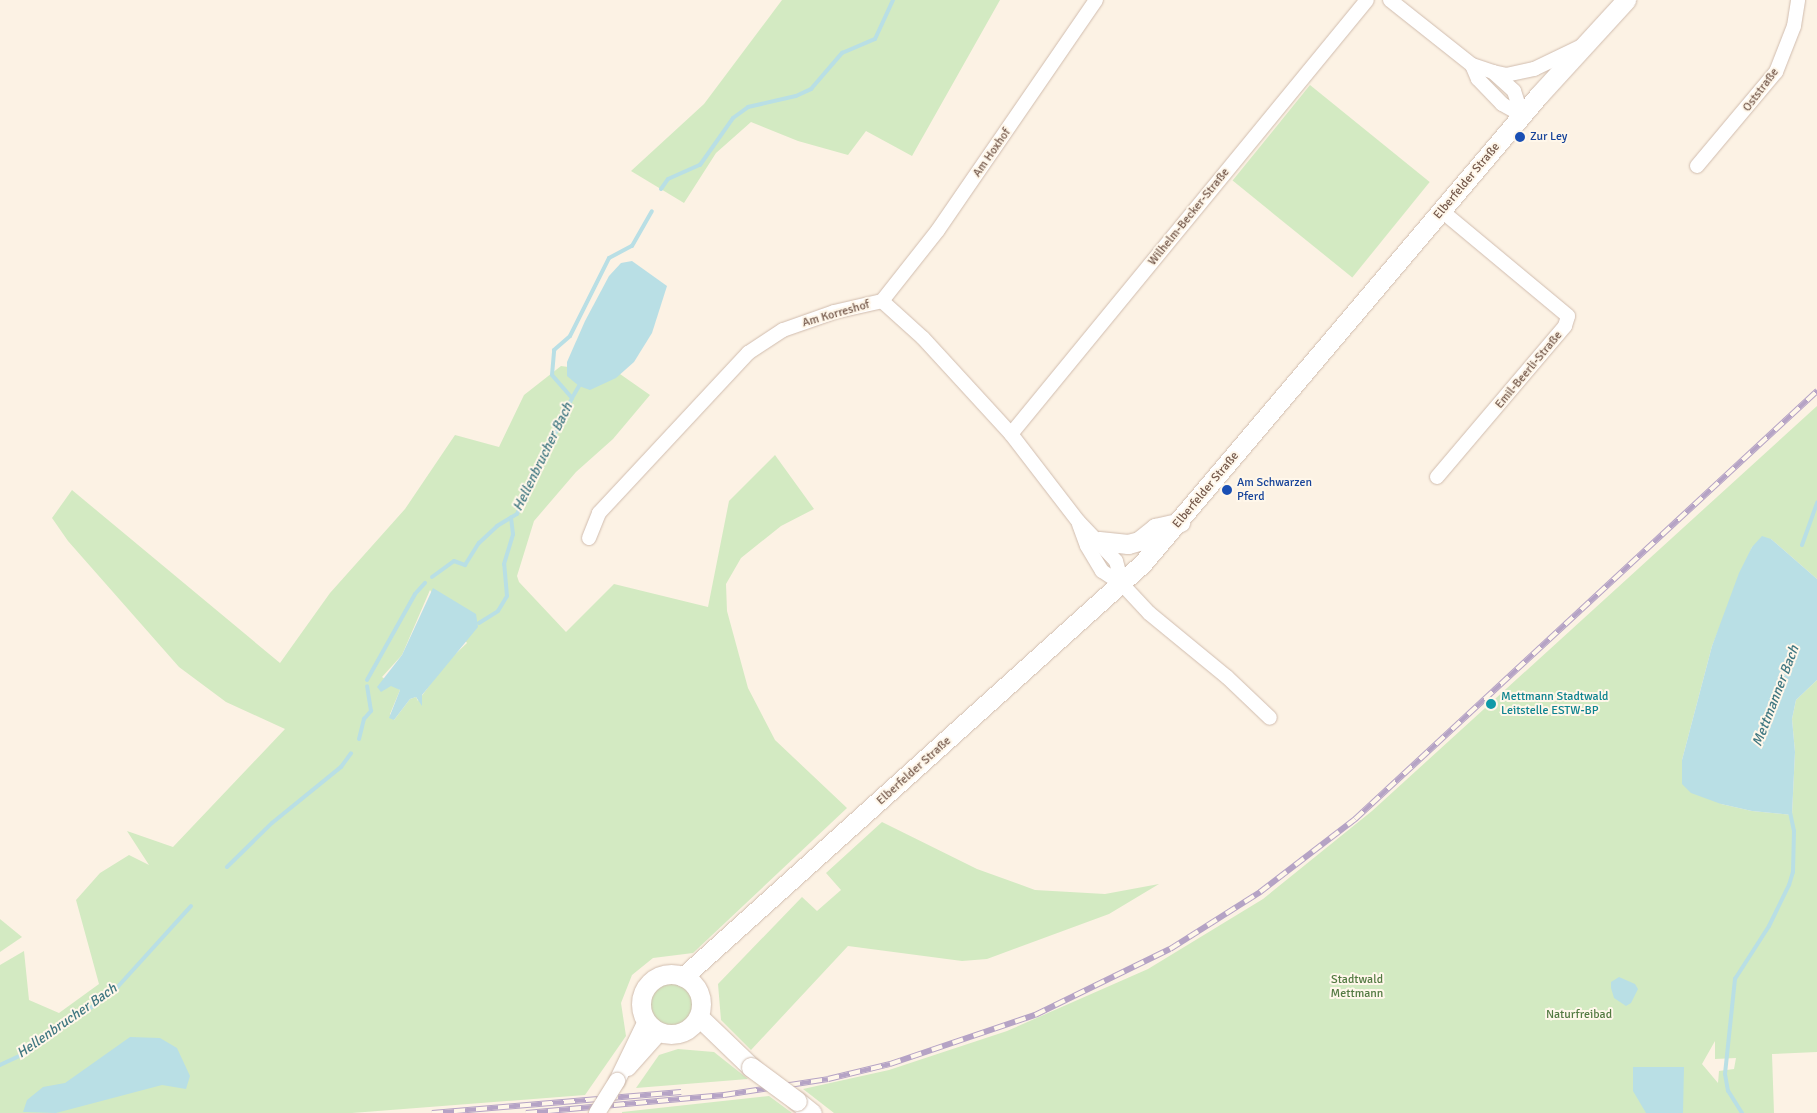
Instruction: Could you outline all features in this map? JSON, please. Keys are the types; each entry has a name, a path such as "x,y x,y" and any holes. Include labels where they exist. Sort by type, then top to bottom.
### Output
{"main road":[{"name":"Elberfelder Straße","path":"690,983 736,933 1122,584 1180,522 1522,115 1583,45 1626,0"},
{"path":"1099,541 1128,544 1139,541 1155,528 1180,522"},
{"path":"663,976 690,983 701,1002 694,1022 678,1034 653,1026 642,1001 651,982 663,976"},
{"path":"694,1022 812,1113"}],"street":[{"name":"Am Hoxhof","path":"882,301 938,230 1096,0"},
{"name":"Wilhelm-Becker-Straße","path":"1011,434 1367,0"},
{"path":"1390,0 1472,65 1493,72 1506,75 1534,69 1583,45"},
{"name":"Oststraße","path":"1697,166 1776,72 1794,26 1798,0"},
{"path":"1472,65 1478,79 1502,104 1522,115"},
{"path":"1493,72 1514,91 1522,115"},
{"name":"Emil-Beerli-Straße","path":"1437,477 1565,326 1568,316 1442,211"},
{"name":"Am Korreshof","path":"589,538 599,513 748,353 783,330 834,312 882,301 923,338 1011,434 1078,521 1116,561 1122,584"},
{"name":"Am Korreshof","path":"1078,521 1087,546 1102,571 1122,584"},
{"path":"1122,584 1149,613 1227,677 1270,718"},
{"path":"597,1113 653,1026"}],"green space":[{"path":"782,0 1000,0 912,156 866,131 848,155 798,141 751,122 716,153 684,203 631,171 704,104"},
{"path":"1310,85 1430,182 1352,278 1233,181"},
{"path":"561,366 620,374 650,395 613,439 576,472 534,521 517,576 519,582 566,632 614,584 708,607 729,501 775,455 814,509 781,526 741,558 726,584 727,611 748,688 775,740 847,808 693,953 653,958 632,975 621,1003 626,1036 585,1095 352,1113 0,1113 0,965 24,951 29,1000 59,1013 99,984 76,900 100,873 129,855 149,865 127,831 173,847 285,729 226,702 179,667 68,541 52,518 72,490 280,663 330,593 405,509 455,435 499,447 524,395","holes":["430,590 467,643 446,663 418,701 416,697 410,699 394,720 390,714 400,690 382,677 402,655"]},
{"path":"1817,406 1817,579 1771,539 1752,547 1712,646 1682,760 1721,804 1752,811 1792,815 1795,752 1792,719 1796,700 1817,680 1817,1052 1772,1054 1774,1113 834,1113 803,1089 889,1070 1007,1031 1148,969 1263,899 1372,811","holes":["1715,1041 1715,1059 1736,1058 1734,1069 1719,1071 1718,1083 1702,1064"]},
{"path":"882,822 977,869 1035,890 1105,894 1159,884 1109,914 987,959 962,961 848,946 751,1050 721,1020 718,984 802,897 817,911 841,890 826,873"},
{"path":"0,919 22,937 0,952"},
{"path":"676,982 680,983 690,992 693,996 693,1014 684,1024 676,1028 666,1028 658,1024 649,1014 648,1000 652,992 662,983"},
{"path":"678,1049 714,1052 748,1079 636,1088 659,1055"},
{"path":"769,1096 792,1113 622,1113 622,1112"}],"water":[{"path":"632,261 667,286 652,333 634,362 616,378 590,390 579,386 567,376 567,362 585,321 609,276 621,263"},
{"path":"1762,536 1771,539 1817,579 1817,680 1796,700 1792,719 1795,752 1792,815 1752,811 1721,804 1691,793 1682,784 1682,760 1712,646 1739,573 1752,547"},
{"path":"433,588 476,614 478,627 422,695 422,706 416,697 410,699 394,720 389,718 400,690 391,686 381,692 377,687 402,655"},
{"path":"1619,977 1635,984 1638,989 1631,1003 1626,1006 1614,998 1611,988 1611,982"},
{"path":"130,1037 160,1038 177,1048 190,1076 186,1089 162,1085 56,1113 23,1112 27,1100 43,1087 65,1083"},
{"path":"1633,1067 1684,1067 1683,1113 1646,1113 1633,1091"}],"waterway":[{"name":"Hellenbrucher Bach","path":"661,189 668,179 700,165 733,118 748,107 796,96 811,89 842,53 875,39 893,0"},
{"name":"Hellenbrucher Bach","path":"432,577 454,561 465,565 479,543 497,526 517,514 572,398 552,375 554,350 570,336 609,258 632,246 652,211"},
{"path":"572,398 579,386"},
{"path":"1802,545 1817,503"},
{"path":"479,623 498,611 507,596 504,564 513,534 511,517"},
{"name":"Hellenbrucher Bach","path":"367,680 415,594 425,583"},
{"name":"Hellenbrucher Bach","path":"359,739 364,719 371,711 367,686"},
{"name":"Hellenbrucher Bach","path":"227,867 272,823 341,767 351,753"},
{"name":"Mettmanner Bach","path":"1742,1113 1728,1091 1725,1074 1735,979 1769,926 1789,885 1793,872 1794,831 1790,812"},
{"name":"Hellenbrucher Bach","path":"0,1065 26,1053 113,992 191,906"}],"railway":[{"path":"526,1113 724,1095 828,1079 890,1064 1035,1015 1170,949 1260,892 1355,819 1817,391"},
{"path":"432,1113 681,1092"}],"place":[{"name":"Zur Ley","path":"1520,137"},
{"name":"Am Schwarzen Pferd","path":"1227,490"},
{"name":"Mettmann Stadtwald Leitstelle ESTW-BP","path":"1491,704"}],"park label":[{"name":"Stadtwald Mettmann","path":"1357,987"},
{"name":"Naturfreibad","path":"1579,1015"}]}
